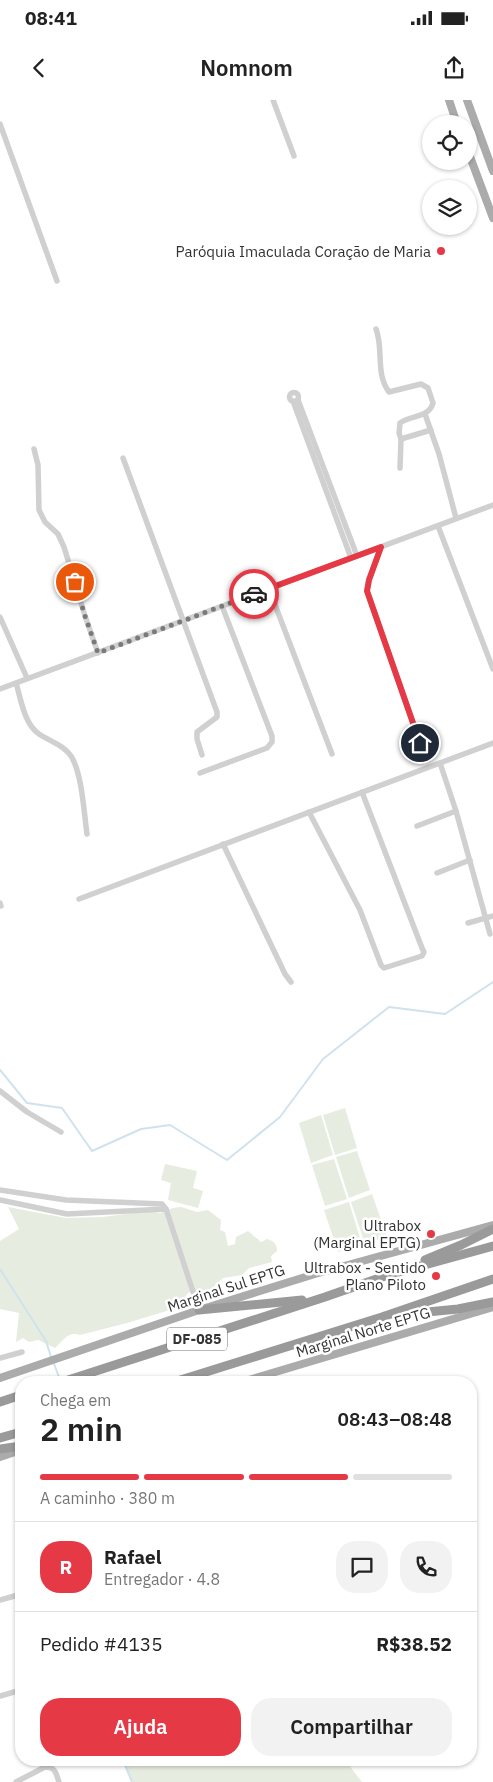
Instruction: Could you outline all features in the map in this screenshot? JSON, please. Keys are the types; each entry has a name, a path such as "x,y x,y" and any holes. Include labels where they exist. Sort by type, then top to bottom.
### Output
{"highway":[{"path":"388,1275 461,1245 493,1229"},
{"name":"DF-085","path":"80,1376 388,1275 493,1246"},
{"name":"DF-085","path":"194,1376 382,1317 493,1279"},
{"path":"199,1310 325,1297"},
{"path":"382,1317 458,1309 493,1302"},
{"path":"197,1376 204,1373"},
{"path":"0,1402 15,1398"},
{"path":"0,1438 15,1434"},
{"path":"0,1449 15,1447"}],"main road":[{"path":"448,100 454,115"},
{"path":"467,100 493,171"},
{"path":"475,170 493,218"},
{"name":"Marginal Sul EPTG","path":"0,1378 199,1310 315,1274 493,1225"},
{"name":"Marginal Norte EPTG","path":"262,1376 493,1307"},
{"path":"0,1457 15,1452"}],"street":[{"path":"273,100 294,156"},
{"path":"0,124 57,281"},
{"path":"376,329 380,344 380,372 385,387 389,392 417,384 425,385 428,388 433,403 430,410 425,414 408,418 400,423 400,468"},
{"path":"296,400 354,557"},
{"path":"425,414 439,454 456,518"},
{"path":"401,440 431,430"},
{"path":"34,449 38,465 39,510 45,522 58,534 64,547 98,653"},
{"path":"123,458 217,712 217,716 197,732 202,755"},
{"path":"0,689 493,505"},
{"path":"438,526 493,669"},
{"path":"381,547 367,591 424,755"},
{"path":"269,588 332,754"},
{"path":"200,773 267,748 272,742 272,736 222,606"},
{"path":"0,618 26,678"},
{"path":"16,683 29,722 34,730 65,750 73,759 80,785 87,834"},
{"path":"79,899 493,743"},
{"path":"440,763 456,811 490,934"},
{"path":"309,812 360,910 381,966 390,968 422,956 424,952 362,792"},
{"path":"417,826 456,811"},
{"path":"222,844 285,974 291,982"},
{"path":"437,873 470,860"},
{"path":"468,923 493,916"},
{"path":"0,1091 27,1112 61,1132"},
{"path":"0,1190 66,1200 162,1204 166,1209 199,1310"},
{"path":"0,1200 68,1214 166,1209"},
{"path":"0,1358 22,1352"},
{"path":"0,1600 15,1595"},
{"path":"0,1696 15,1692"},
{"path":"16,1782 46,1767 50,1767 55,1770 58,1782"}],"shaded area":[{"path":"345,1108 357,1148 335,1155 323,1115"},
{"path":"321,1115 333,1155 311,1163 299,1123"},
{"path":"357,1151 370,1190 349,1198 336,1157"},
{"path":"334,1159 347,1199 325,1206 312,1165"},
{"path":"165,1164 197,1171 193,1188 203,1191 198,1208 168,1200 171,1183 161,1180"},
{"path":"372,1194 387,1237 365,1244 351,1202"},
{"path":"349,1202 362,1245 338,1252 324,1210"},
{"path":"8,1207 66,1218 103,1217 148,1211 160,1213 181,1207 197,1212 208,1210 221,1220 220,1230 225,1232 228,1246 235,1244 236,1237 248,1231 261,1242 267,1239 273,1242 276,1245 277,1251 271,1256 272,1262 249,1268 242,1275 223,1278 201,1299 190,1292 186,1295 183,1306 80,1335 72,1334 55,1348 38,1340 29,1342 23,1338 16,1342 19,1313 0,1309 0,1241 19,1229"},
{"path":"125,1766 350,1766 362,1782 132,1782"}],"waterway":[{"path":"0,1070 27,1103 62,1108 92,1151 141,1129 170,1125 227,1160 280,1117 323,1059 389,1007 445,1014 493,982"},
{"path":"0,1269 46,1341 51,1357"},
{"path":"53,1361 59,1376"},
{"path":"125,1766 132,1782"}],"way so far":[{"path":"75,582 98,653 254,594"}],"place":[{"name":"Paróquia Imaculada Coração de Maria","path":"441,251"},
{"name":"Ultrabox (Marginal EPTG)","path":"431,1234"},
{"name":"Ultrabox - Sentido Plano Piloto","path":"436,1276"}],"route":[{"path":"254,594 381,547 367,591 420,743"}]}
